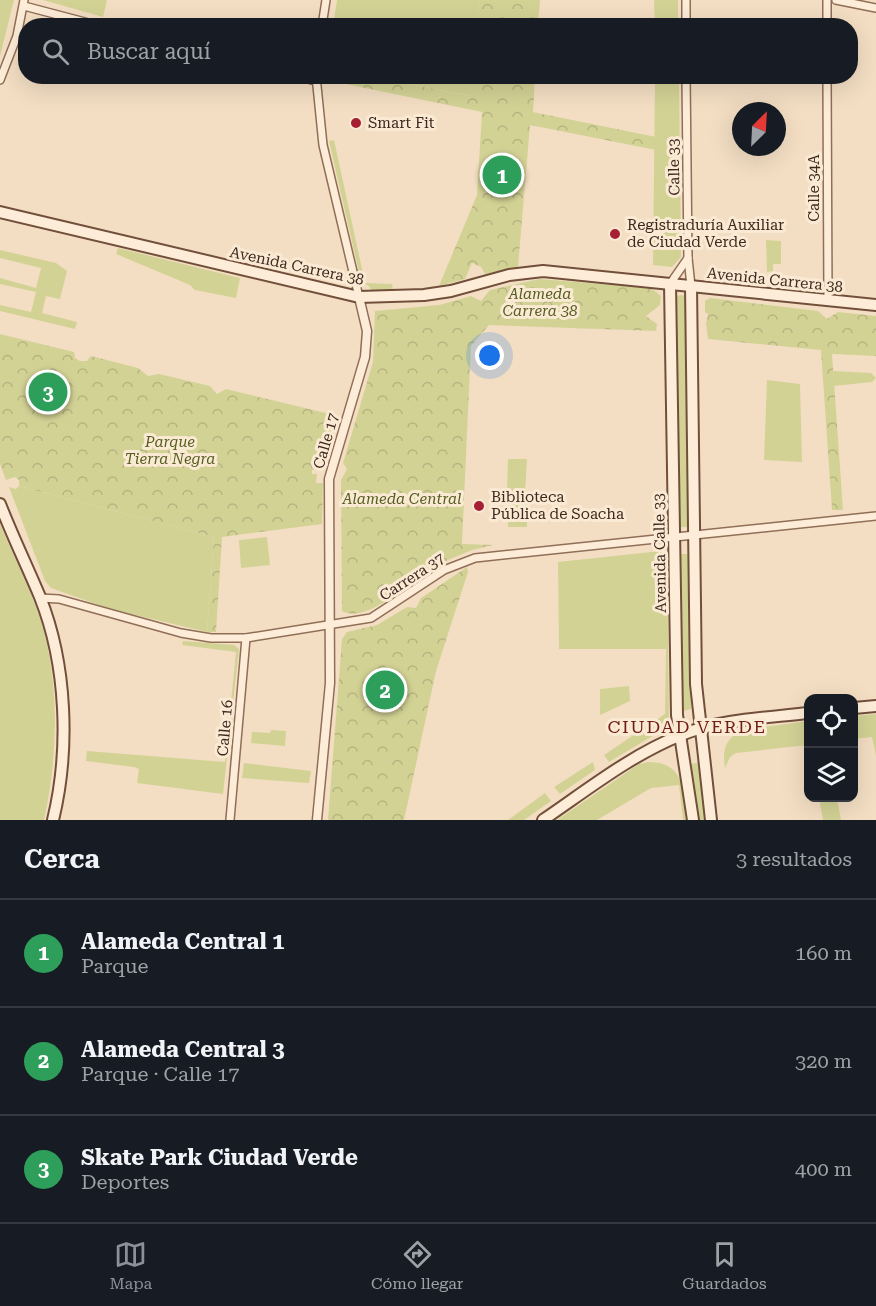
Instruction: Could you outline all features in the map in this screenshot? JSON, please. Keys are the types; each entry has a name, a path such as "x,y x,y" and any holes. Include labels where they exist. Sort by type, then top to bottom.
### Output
{"main road":[{"name":"Avenida Carrera 38","path":"0,213 359,297 424,295 534,271 876,305"},
{"name":"Avenida Calle 33","path":"670,284 677,695 693,820"},
{"path":"691,286 696,684 711,820"},
{"path":"0,504 40,598 62,697 63,753 53,820"},
{"path":"858,708 876,706"},
{"path":"543,820 620,767 681,735 734,722 804,713"}],"street":[{"path":"323,18 326,0"},
{"path":"686,0 686,18"},
{"path":"827,0 827,18"},
{"path":"836,0 876,8"},
{"path":"21,18 24,3 74,18"},
{"path":"0,80 18,31"},
{"name":"Calle 17","path":"317,84 323,146 367,331 365,357 329,479 329,700 317,820"},
{"name":"Calle 33","path":"687,84 688,258 691,286"},
{"name":"Calle 34A","path":"827,84 828,300"},
{"path":"670,284 688,258"},
{"name":"Carrera 37","path":"40,598 59,599 192,636 246,638 362,620 380,614 444,570 475,558 876,516"},
{"name":"Calle 16","path":"230,820 246,638"}],"green space":[{"path":"0,0 14,0 0,56"},
{"path":"43,0 107,0 103,17"},
{"path":"337,0 479,0 478,18 334,18"},
{"path":"479,0 540,0 539,18 478,18"},
{"path":"654,0 678,0 678,18 655,18"},
{"path":"346,84 409,84 469,96 471,84 535,84 533,112 656,137 656,150 530,125 518,267 485,274 481,267 472,263 465,279 439,286 477,195 482,112"},
{"path":"409,84 471,84 470,96"},
{"path":"655,84 679,84 681,257 672,267 653,265"},
{"path":"334,140 365,283 392,284 393,291 371,291 370,287 361,281 329,141"},
{"path":"766,240 781,241 781,264 773,264 773,271 767,272"},
{"path":"118,248 240,278 236,298 195,290 190,285 116,254"},
{"path":"0,250 56,263 67,271 60,299 46,296 42,313 77,322 75,329 0,311 0,305 31,312 36,292 0,284 0,278 36,288 41,268 0,258"},
{"name":"Alameda Central","path":"539,279 651,288 661,296 660,305 646,316 657,324 656,331 489,325 471,346 462,544 493,545 472,550 441,563 410,584 400,583 395,596 369,610 355,614 342,611 341,480 347,469 343,463 373,362 375,311 439,305 471,296 481,301 490,290"},
{"path":"676,296 687,296 691,527 679,527"},
{"path":"710,298 818,311 827,319 838,312 876,316 876,356 832,354 843,510 832,510 821,350 708,339 706,324 708,314 705,312 705,301"},
{"name":"Parque Tierra Negra","path":"0,334 74,352 75,358 80,361 87,361 91,356 138,368 148,376 159,374 210,386 217,394 226,389 338,416 328,454 319,454 317,469 312,470 312,474 317,474 316,483 323,483 322,524 222,537 216,632 207,632 214,537 19,486 19,480 15,477 6,480 0,464"},
{"path":"833,371 871,373 876,378 872,382 834,386"},
{"path":"767,380 800,384 802,462 764,460"},
{"path":"508,459 527,459 525,492 507,491"},
{"path":"19,486 214,537 207,632 110,609 51,588 45,581 9,487 16,489"},
{"path":"508,495 527,495 527,527 508,527"},
{"path":"0,524 41,621 51,670 55,720 54,746 44,820 0,820"},
{"path":"267,537 270,565 241,568 239,540"},
{"path":"661,551 667,557 669,716 661,731 609,762 604,755 665,714 666,649 559,649 558,562"},
{"path":"681,554 690,554 691,709 683,711"},
{"path":"467,567 468,572 436,671 404,820 328,820 342,639 347,632 377,625 407,607 416,608 421,598"},
{"path":"183,641 234,645 239,649 223,794 137,783 139,769 86,761 87,751 225,762 236,652 182,645"},
{"path":"629,686 630,701 600,715 600,689"},
{"path":"876,714 876,756 872,737 858,739 858,716"},
{"path":"804,722 804,745 736,753 730,757 725,768 724,756 728,741 742,730"},
{"path":"271,730 286,731 285,746 251,743 252,732 270,733"},
{"path":"593,762 595,770 560,794 554,787"},
{"path":"701,762 706,820 697,820 691,764"},
{"path":"244,763 311,771 309,783 242,778"},
{"path":"661,763 676,773 683,789 686,820 683,820 679,785 651,788 597,820 557,820 639,764"},
{"path":"545,793 551,801 524,820 508,820"},
{"path":"820,802 838,802 841,820 823,820"}],"place":[{"name":"Smart Fit","path":"356,123"},
{"name":"Alameda Central 1","path":"502,175"},
{"name":"Registraduría Auxiliar de Ciudad Verde","path":"615,234"},
{"name":"Skate Park Ciudad Verde","path":"48,392"},
{"name":"Biblioteca Pública de Soacha","path":"479,506"},
{"name":"Alameda Central 3","path":"385,690"}],"district":[{"name":"CIUDAD VERDE","path":"687,727"}],"park label":[{"name":"Alameda Carrera 38","path":"540,302"}]}
